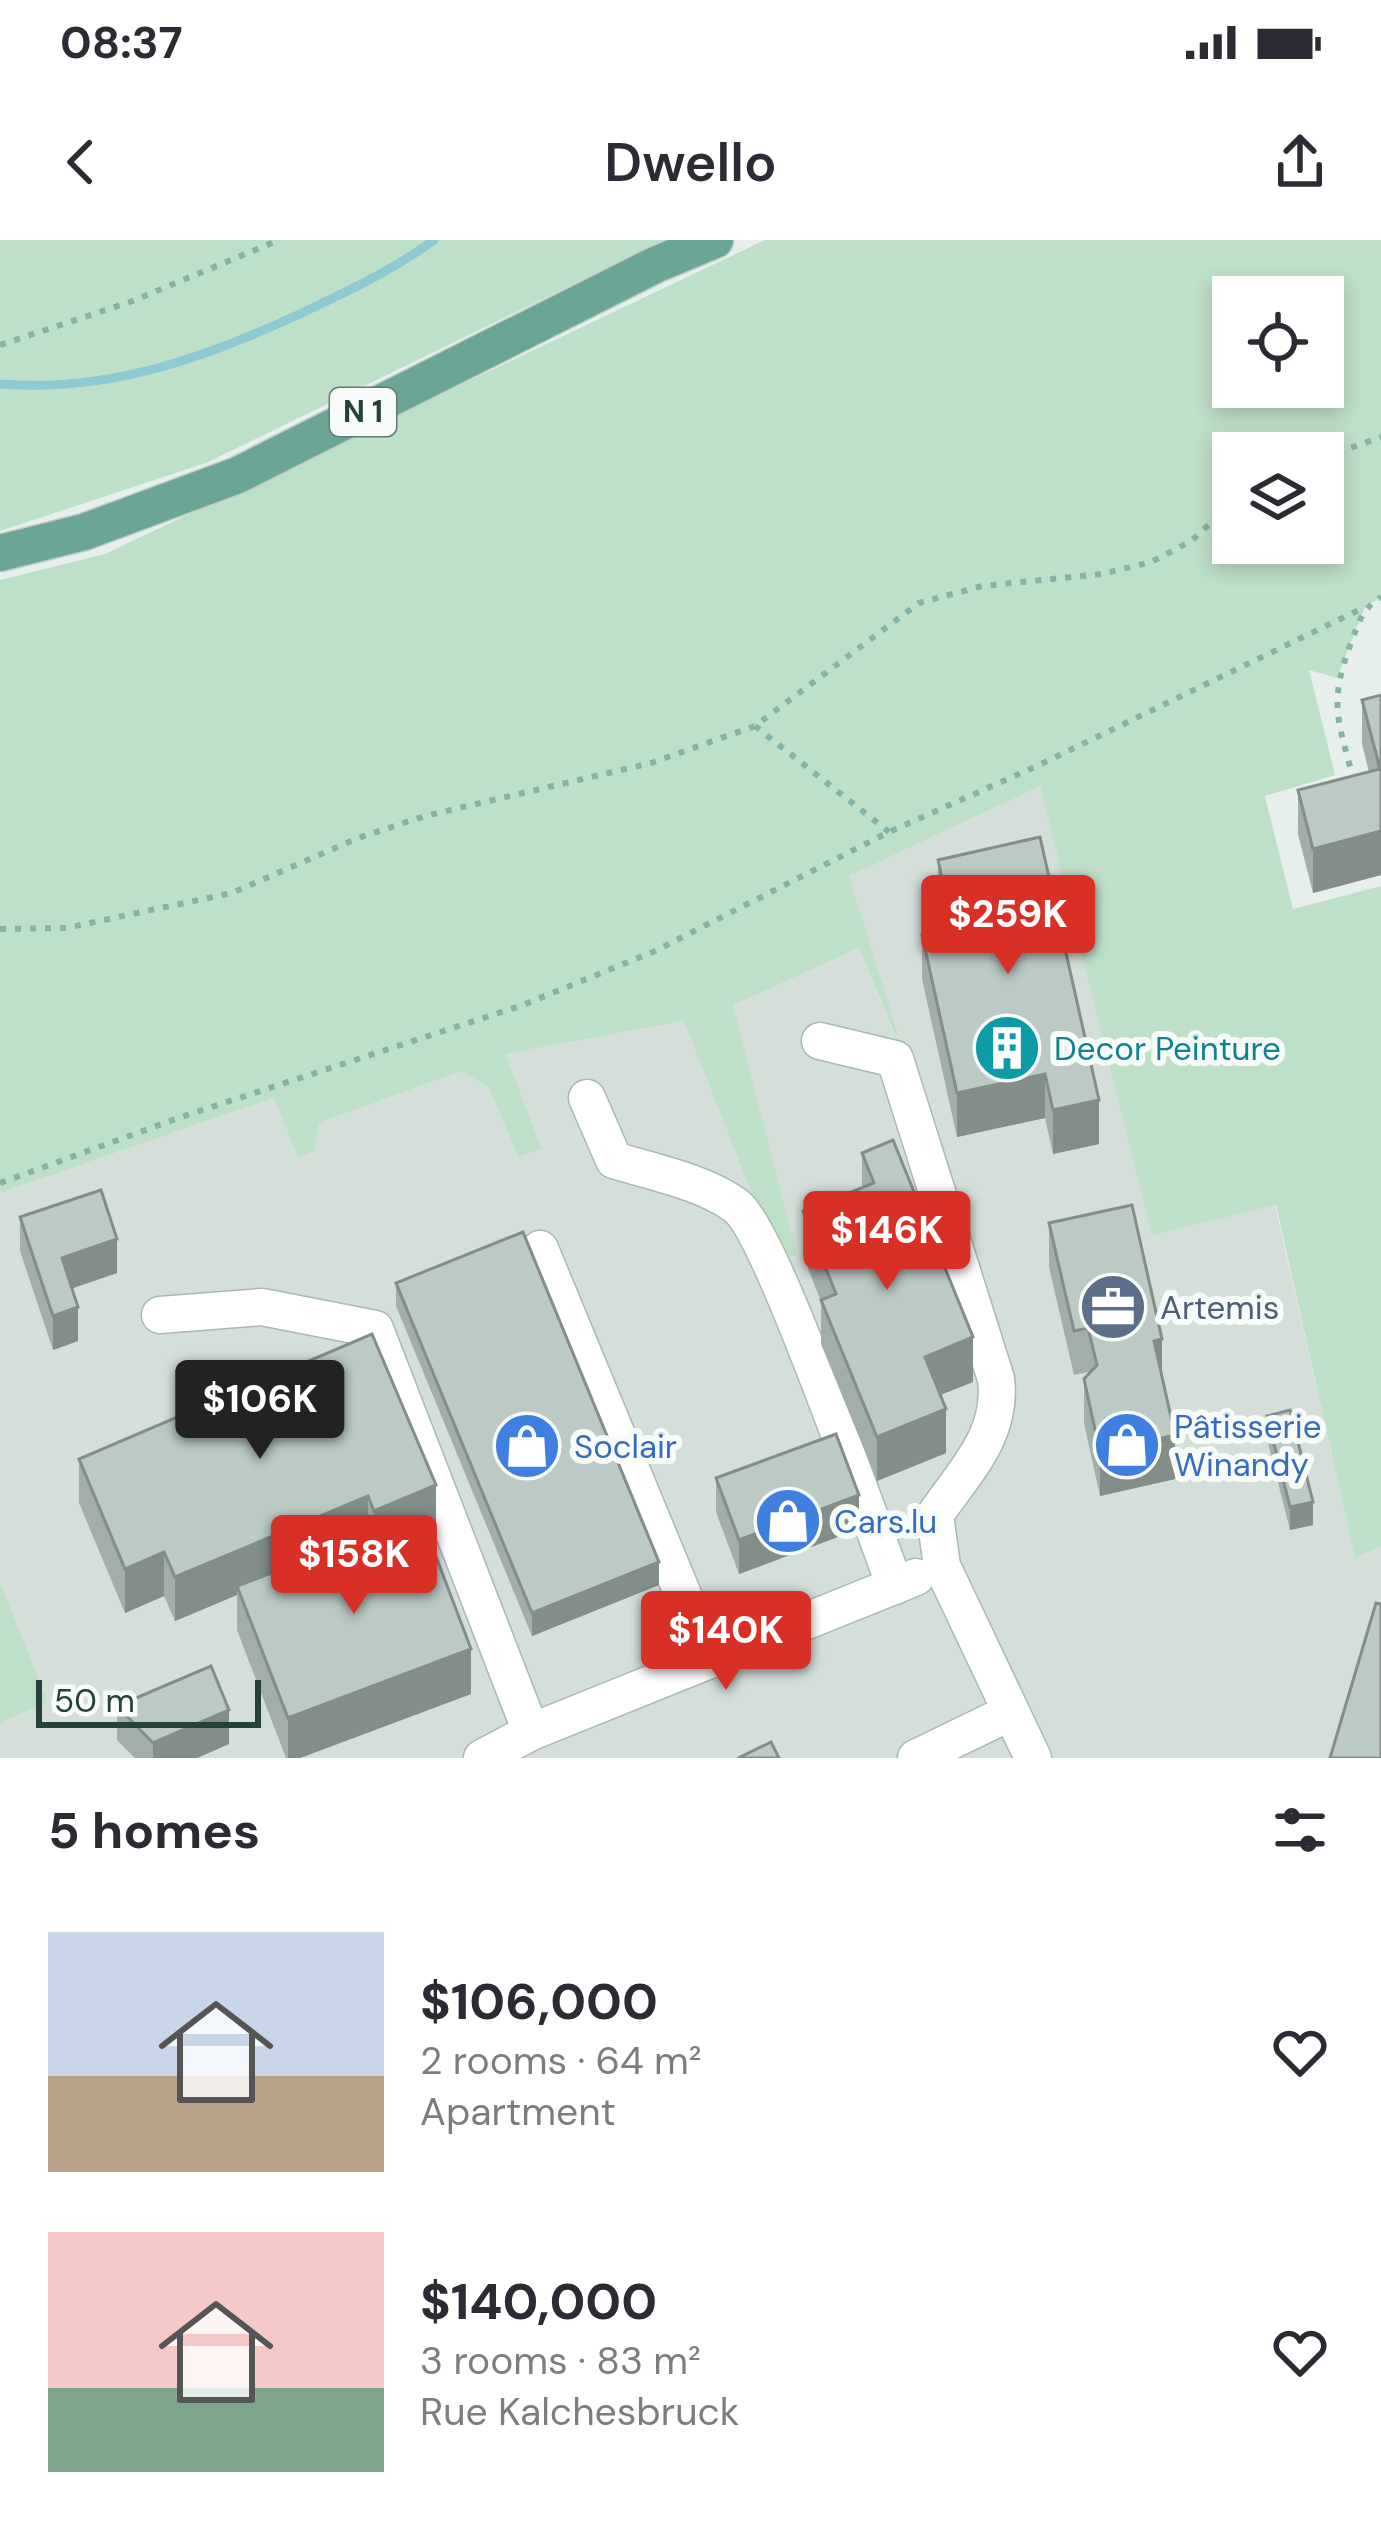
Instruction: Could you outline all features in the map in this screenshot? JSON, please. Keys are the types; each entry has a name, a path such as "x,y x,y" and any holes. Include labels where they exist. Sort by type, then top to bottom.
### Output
{"main road":[{"name":"N 1","path":"0,553 84,532 238,475 655,265 715,240"}],"street":[{"path":"820,1041 895,1059 997,1378 1000,1405 994,1428 935,1515 942,1566 1033,1758"},
{"path":"587,1098 614,1160 738,1206 777,1276 895,1586"},
{"path":"540,1250 710,1660"},
{"path":"160,1315 262,1307 375,1328 531,1732"},
{"path":"482,1758 531,1732 942,1566"},
{"path":"916,1758 1011,1712"}],"path":[{"path":"0,345 130,302 279,240"},
{"path":"1344,450 1381,437"},
{"path":"0,929 66,928 232,893 358,838 425,816 631,769 755,726 920,603 982,586 1102,574 1151,562 1191,541 1212,522"},
{"path":"0,1183 181,1117 523,1005 655,951 889,832 1037,766 1381,597"},
{"path":"1359,801 1335,710 1337,678 1365,607"},
{"path":"755,726 889,832"}],"shaded area":[{"path":"1041,785 1152,1234 1275,1205 1355,1557 1381,1546 1381,1758 0,1758 0,1723 48,1702 0,1582 0,1193 275,1098 299,1157 319,1123 462,1071 489,1088 518,1157 542,1147 504,1054 685,1021 779,1262 796,1256 732,1005 859,948 894,1034 898,1034 848,876"}],"green space":[{"path":"0,240 664,240 206,463 0,531"},
{"path":"765,240 1381,240 1381,597 1365,607 1337,678 1309,670 1335,775 1265,796 1293,909 1381,886 1381,1546 1355,1558 1276,1205 1152,1235 1040,786 849,876 898,1034 859,948 733,1005 797,1255 779,1262 684,1021 505,1054 542,1148 518,1157 489,1088 462,1071 319,1123 314,1151 298,1157 274,1098 0,1193 0,580 105,554"},
{"path":"0,1582 48,1702 0,1723"}],"building":[{"path":"1381,695 1381,831 1313,849 1298,790 1380,769 1362,700"},
{"name":"Decor Peinture","path":"1040,837 1099,1100 1053,1110 1045,1074 957,1093 922,935 953,928 938,860"},
{"path":"893,1140 973,1337 925,1357 946,1409 877,1437 821,1300 836,1294 803,1211 874,1183 862,1153"},
{"path":"101,1190 117,1239 62,1258 78,1307 53,1316 20,1217"},
{"path":"1132,1205 1162,1339 1154,1341 1175,1435 1100,1452 1084,1379 1097,1365 1088,1328 1074,1331 1049,1223"},
{"name":"Soclair","path":"523,1232 659,1562 532,1613 396,1283"},
{"path":"372,1334 436,1485 374,1511 368,1496 175,1577 164,1552 125,1569 79,1459"},
{"path":"1290,1410 1313,1502 1290,1507 1267,1416"},
{"path":"836,1434 859,1495 739,1540 716,1478"},
{"path":"421,1517 471,1649 288,1718 237,1586"},
{"path":"1376,1603 1381,1604 1381,1758 1330,1758"},
{"path":"211,1666 229,1710 153,1743 117,1706"},
{"path":"771,1742 779,1758 738,1758"}],"waterway":[{"path":"0,384 80,383 194,357 338,296 434,240"}],"place":[{"name":"Decor Peinture","path":"1007,1048"},
{"name":"Artemis","path":"1113,1307"},
{"name":"Pâtisserie Winandy","path":"1127,1445"},
{"name":"Soclair","path":"527,1446"},
{"name":"Cars.lu","path":"788,1521"}]}
